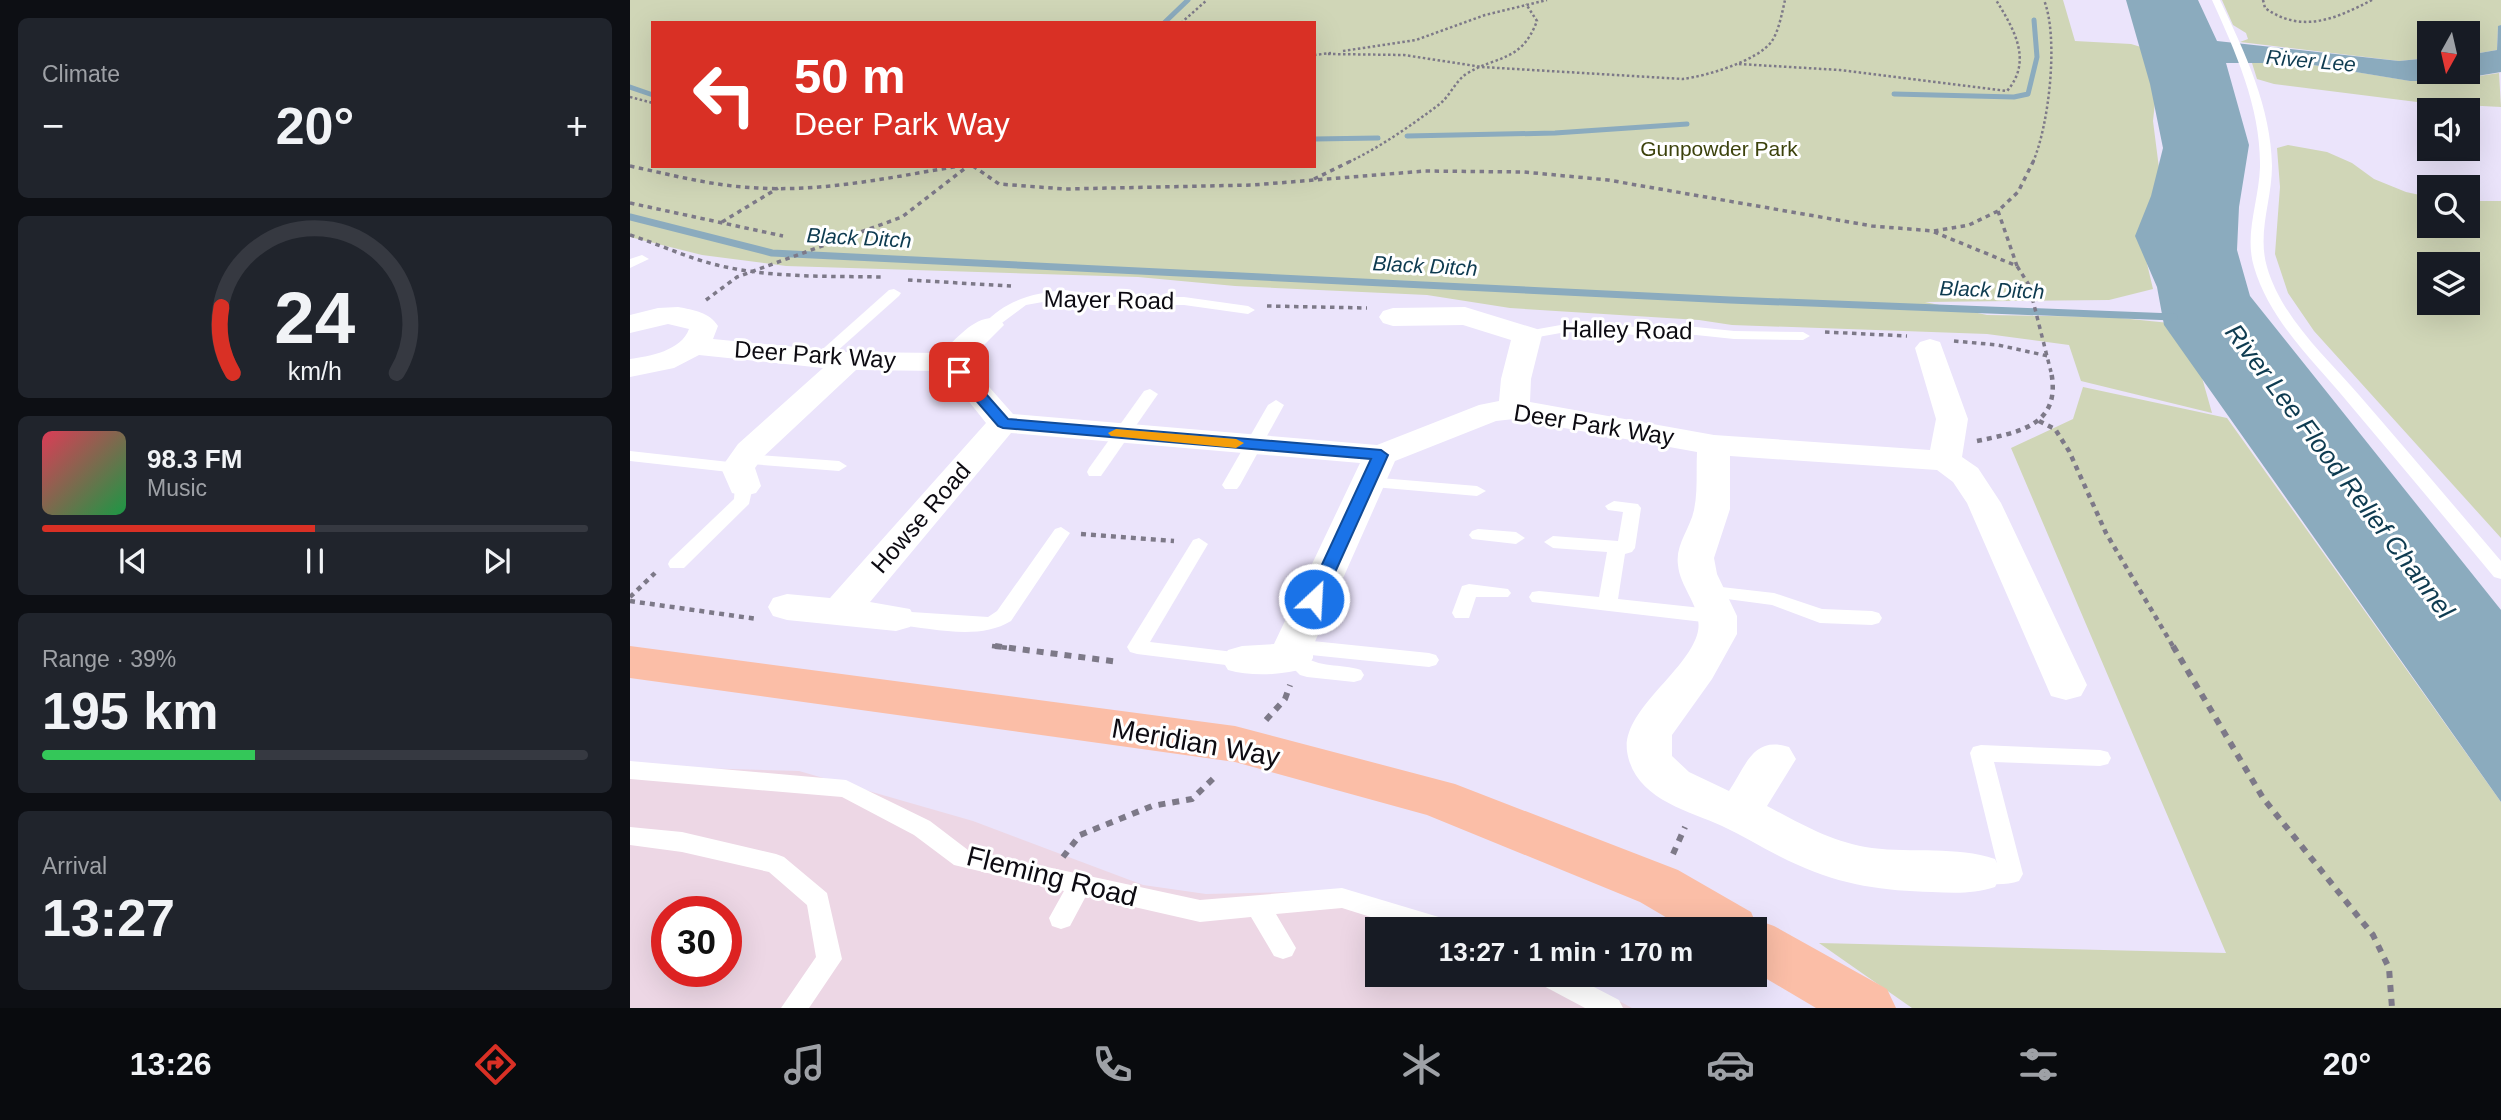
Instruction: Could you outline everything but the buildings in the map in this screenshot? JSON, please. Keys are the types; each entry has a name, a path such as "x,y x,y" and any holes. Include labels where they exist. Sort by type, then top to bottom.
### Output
{"main road":[{"name":"Meridian Way","path":"630,662 1236,744 1437,798 1659,886 1712,917"},
{"path":"1767,950 1867,1008"}],"street":[{"path":"1381,313 1465,316 1527,335"},
{"path":"630,324 663,316 697,320 704,326 703,335 693,346 657,362 630,368"},
{"name":"Mayer Road","path":"949,362 990,325"},
{"name":"Halley Road","path":"1514,410 1516,379 1527,335"},
{"path":"1929,342 1950,407 1948,449 1984,503 2066,685"},
{"name":"Deer Park Way","path":"693,346 835,360 949,362"},
{"path":"742,471 835,360"},
{"path":"949,362 970,382 1003,423"},
{"name":"Deer Park Way","path":"1003,423 1254,445 1374,468 1490,412 1514,410 1714,445 1948,449"},
{"name":"Howse Road","path":"839,613 1003,423"},
{"path":"1714,445 1711,467 1713,508 1695,561 1712,604 1717,635 1709,652 1651,731 1647,744 1649,757 1666,779 1698,797 1740,813 1839,861 1894,869 1978,873"},
{"path":"1242,660 1291,668 1374,468"},
{"path":"777,613 839,613 896,618"},
{"path":"1740,813 1774,759"}],"lane":[{"path":"2216,0 2248,67 2258,106 2266,163 2265,193 2257,239 2259,264 2267,286 2305,341 2501,573"},
{"path":"835,360 894,293"},
{"name":"Mayer Road","path":"990,325 1021,302 1035,297 1065,294 1111,301 1184,301 1255,308"},
{"name":"Halley Road","path":"1527,335 1583,325 1643,332 1808,334"},
{"path":"1095,472 1150,394"},
{"path":"1231,485 1276,405"},
{"path":"630,456 742,471 839,466"},
{"path":"1374,468 1477,491"},
{"path":"677,564 743,500 742,471"},
{"path":"1553,542 1626,548 1632,508 1614,506"},
{"path":"896,618 982,625 993,623 1004,616 1061,533"},
{"path":"1478,534 1516,538"},
{"path":"1199,544 1138,647 1242,660"},
{"path":"1608,603 1617,547"},
{"path":"1462,613 1469,590 1502,593"},
{"path":"1539,597 1608,603 1712,604 1774,598 1820,616 1872,618"},
{"path":"1291,668 1429,660"},
{"path":"1291,668 1354,675"},
{"path":"1978,873 2011,874 1981,753 2100,758"},
{"name":"Fleming Road","path":"630,769 846,789 922,828 962,858 1200,911 1342,898 1404,917"},
{"path":"630,836 681,842 776,864 818,900 829,959 794,1008"},
{"path":"1060,918 1080,884"},
{"path":"1256,904 1283,948"},
{"path":"1570,987 1610,1008"}],"path":[{"path":"1183,21 1207,0"},
{"path":"1328,54 1416,40 1485,15 1547,0"},
{"path":"1316,55 1404,55 1482,67 1683,79 1708,76 1763,50 1772,41 1785,0"},
{"path":"1734,64 1769,64 2007,90 2018,82 2022,57 2016,30 1996,0"},
{"path":"974,168 999,184 1034,188 1196,188 1425,171 1524,172 1608,180 1872,226 1934,231 1969,225 1998,211 2018,191 2041,144 2052,57 2050,15 2044,0"},
{"path":"2263,0 2265,8 2285,20 2313,22 2345,15 2372,0"},
{"path":"1312,180 1384,145 1395,133 1443,101 1465,75 1516,54 1520,45 1532,36 1537,21 1526,4"},
{"path":"630,97 651,102"},
{"path":"630,166 731,186 779,188 874,182 948,168"},
{"path":"697,307 737,277 902,217 968,168"},
{"path":"722,222 779,188"},
{"path":"630,203 783,236"},
{"path":"1948,449 2021,432 2047,413 2051,400 2053,380 2029,285 2017,266 1998,211"},
{"path":"1934,231 2017,266"},
{"path":"630,235 658,242 677,253 723,266 883,277"},
{"path":"906,279 1013,286"},
{"path":"1255,308 1381,313"},
{"path":"1808,334 1998,345 2048,356"},
{"path":"2039,421 2055,429 2062,440 2106,533 2263,798 2373,935 2389,968 2392,1008"},
{"path":"1061,533 1199,544"},
{"path":"630,599 666,563 677,564"},
{"path":"630,599 777,613"},
{"path":"982,645 1131,664"},
{"path":"1048,877 1080,835 1152,806 1192,799 1221,772 1208,771"},
{"path":"1659,886 1698,797"}],"shaded area":[{"path":"630,766 799,771 973,821 1143,885 1206,894 1340,891 1418,917 1365,917 1365,987 1593,987 1632,1008 630,1008"}],"green space":[{"name":"Gunpowder Park","path":"630,0 2063,0 2075,41 2131,44 2151,50 2155,102 2153,121 2160,176 2141,238 2153,289 2109,300 1925,302 1987,315 2111,317 2179,324 2195,353 2212,413 2081,381 2069,345 1987,334 1732,325 1699,320 1510,308 1427,295 1235,286 1138,277 786,266 702,255 630,237"},
{"path":"2222,0 2501,0 2497,50 2480,53 2480,21 2417,21 2417,59 2399,61 2240,42 2248,39 2246,33 2233,25"},
{"path":"2252,63 2301,63 2417,81 2417,84 2480,84 2480,76 2499,73 2501,107 2480,106 2480,98 2417,98 2417,102 2274,84 2257,79"},
{"path":"2288,145 2327,152 2352,163 2374,179 2417,194 2417,238 2480,238 2480,201 2501,201 2501,538 2314,331 2288,293 2275,254 2280,187 2277,148"},
{"path":"2083,387 2227,418 2501,802 2501,1008 1912,1008 1819,943 2226,953 2011,448 2073,419"}],"water":[{"path":"2126,0 2198,0 2217,41 2399,61 2417,59 2417,81 2301,63 2226,63 2249,145 2239,207 2237,250 2250,296 2501,610 2501,802 2164,325 2157,287 2135,236 2151,196 2163,148 2150,84"},
{"path":"2501,25 2501,72 2480,76 2480,53 2497,50 2498,26"}],"waterway":[{"path":"1166,21 1188,0"},
{"path":"1894,94 2014,97 2028,94 2037,57 2034,20"},
{"path":"630,87 651,94"},
{"path":"1407,136 1555,133 1687,124"},
{"path":"1316,139 1378,138"},
{"name":"Black Ditch","path":"630,217 772,253 1730,300 2174,317"}],"slow traffic":[{"path":"1116,433 1236,443"}],"route":[{"path":"959,372 1003,423 1381,455 1314,599"}],"water label":[{"name":"River Lee","path":"2311,61"},
{"name":"River Lee Flood Relief Channel","path":"2340,471"}]}
